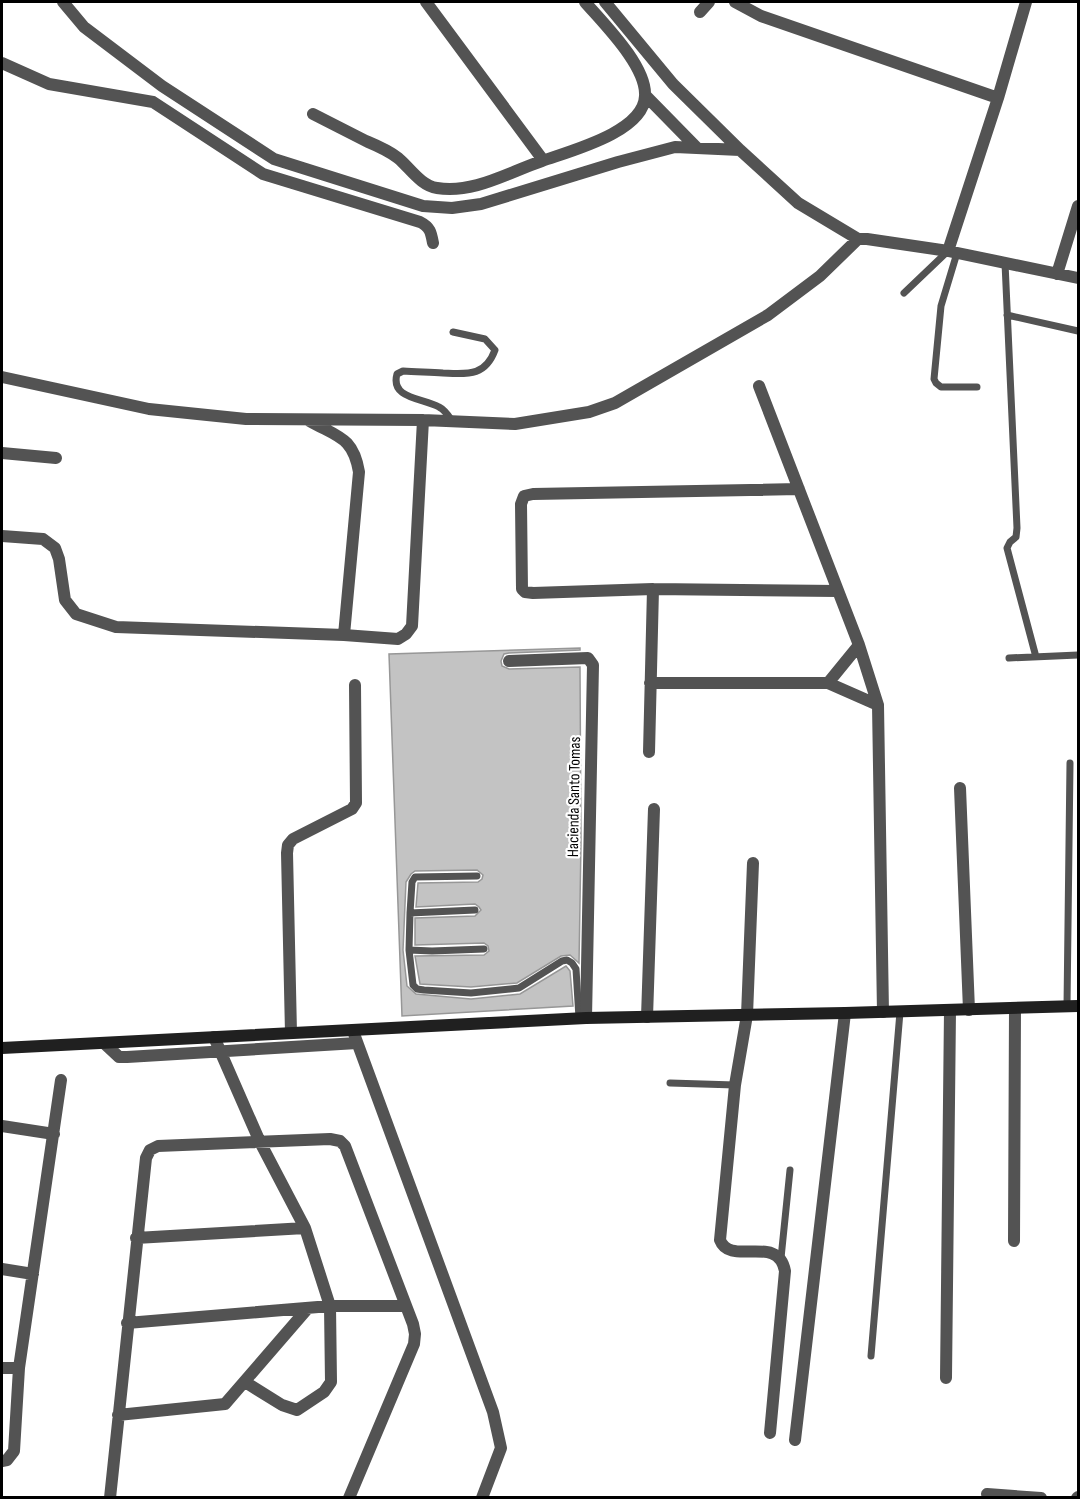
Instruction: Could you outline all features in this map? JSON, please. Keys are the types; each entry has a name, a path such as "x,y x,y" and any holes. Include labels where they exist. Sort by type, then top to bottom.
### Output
{"street":[{"path":"63,2 84,27 162,86 274,159 423,206 452,208 482,204 675,147 740,150"},
{"path":"426,2 543,160"},
{"path":"585,2 631,55 642,79 646,96 697,148"},
{"path":"605,2 672,84 740,150 798,203 858,239 952,252 1078,278"},
{"path":"700,12 709,2"},
{"path":"735,2 761,16 998,98"},
{"path":"952,252 1026,2"},
{"path":"2,63 49,84 153,102 263,174 420,222 427,225 433,243"},
{"path":"153,102 162,86"},
{"path":"313,114 384,148 399,158 414,175 435,188 474,185 577,150 616,132 640,112 646,96"},
{"path":"1057,274 1078,206"},
{"path":"2,377 149,409 246,419 423,420 515,424 589,412 615,403 768,315 820,276 858,239"},
{"path":"759,386 859,645 878,705 883,1012"},
{"path":"307,419 351,446 356,456 359,472 344,635"},
{"path":"2,536 43,539 55,548 59,559 65,600 76,614 116,627 398,639 412,626 423,420"},
{"path":"2,453 56,458"},
{"path":"799,489 524,496 520,504 522,589 525,592 838,591"},
{"path":"649,752 653,590"},
{"path":"828,683 859,645"},
{"name":"Hacienda Santo Tomas","path":"509,661 588,658 593,665 582,1018"},
{"path":"650,683 828,683 878,705"},
{"path":"291,1033 286,853 293,839 351,809 356,803 356,685"},
{"path":"960,788 969,1010"},
{"path":"647,1017 654,809"},
{"path":"753,863 747,1015 735,1085 720,1240 724,1247 731,1250 773,1253 781,1258 785,1271 770,1433"},
{"path":"104,1043 119,1057 582,1018 1073,1006"},
{"path":"1014,1008 1014,1241"},
{"path":"946,1378 950,1010"},
{"path":"795,1440 845,1013"},
{"path":"2,1048 291,1033 355,1036"},
{"path":"355,1036 493,1412 499,1435 500,1454 482,1497"},
{"path":"214,1037 260,1142 305,1228 330,1306 331,1382 324,1392 297,1410 282,1405 245,1382"},
{"path":"2,1461 7,1460 14,1451 19,1368 61,1080"},
{"path":"2,1126 54,1134"},
{"path":"110,1497 136,1238 146,1158 150,1149 158,1146 330,1139 340,1141 345,1146 413,1323 415,1334 414,1344 349,1497"},
{"path":"136,1238 305,1228"},
{"path":"2,1269 33,1274"},
{"path":"127,1323 330,1306 406,1306"},
{"path":"118,1415 225,1404 308,1308"},
{"path":"2,1368 19,1368"},
{"path":"987,1494 1041,1497"}],"lane":[{"path":"904,293 952,252"},
{"path":"952,252 941,306 934,379 941,387 977,387"},
{"path":"1005,263 1017,528 1016,537 1007,548 1007,555 1036,657"},
{"path":"1006,315 1078,331"},
{"path":"452,422 448,414 437,405 400,392 395,381 398,374 403,371 467,374 483,368 491,361 495,350 484,339 453,333"},
{"path":"1009,658 1078,655"},
{"path":"1070,764 1073,1006"},
{"path":"477,876 415,877 412,882 409,950 412,985 424,990 471,993 519,988 567,960 576,969 582,1018"},
{"path":"410,913 475,910"},
{"path":"409,950 484,949"},
{"path":"871,1356 900,1012"},
{"path":"670,1083 735,1085"},
{"path":"781,1258 790,1170"}],"building":[{"path":"580,648 580,650 509,653 504,654 501,661 502,666 509,669 580,667 579,963 570,955 561,956 517,983 471,987 420,984 415,956 484,955 489,951 488,946 484,943 415,945 415,918 475,916 481,910 475,904 416,907 418,883 478,882 483,875 477,870 415,871 411,874 406,882 403,950 407,986 416,994 471,999 520,994 566,966 570,971 573,1006 402,1016 389,654"}]}
